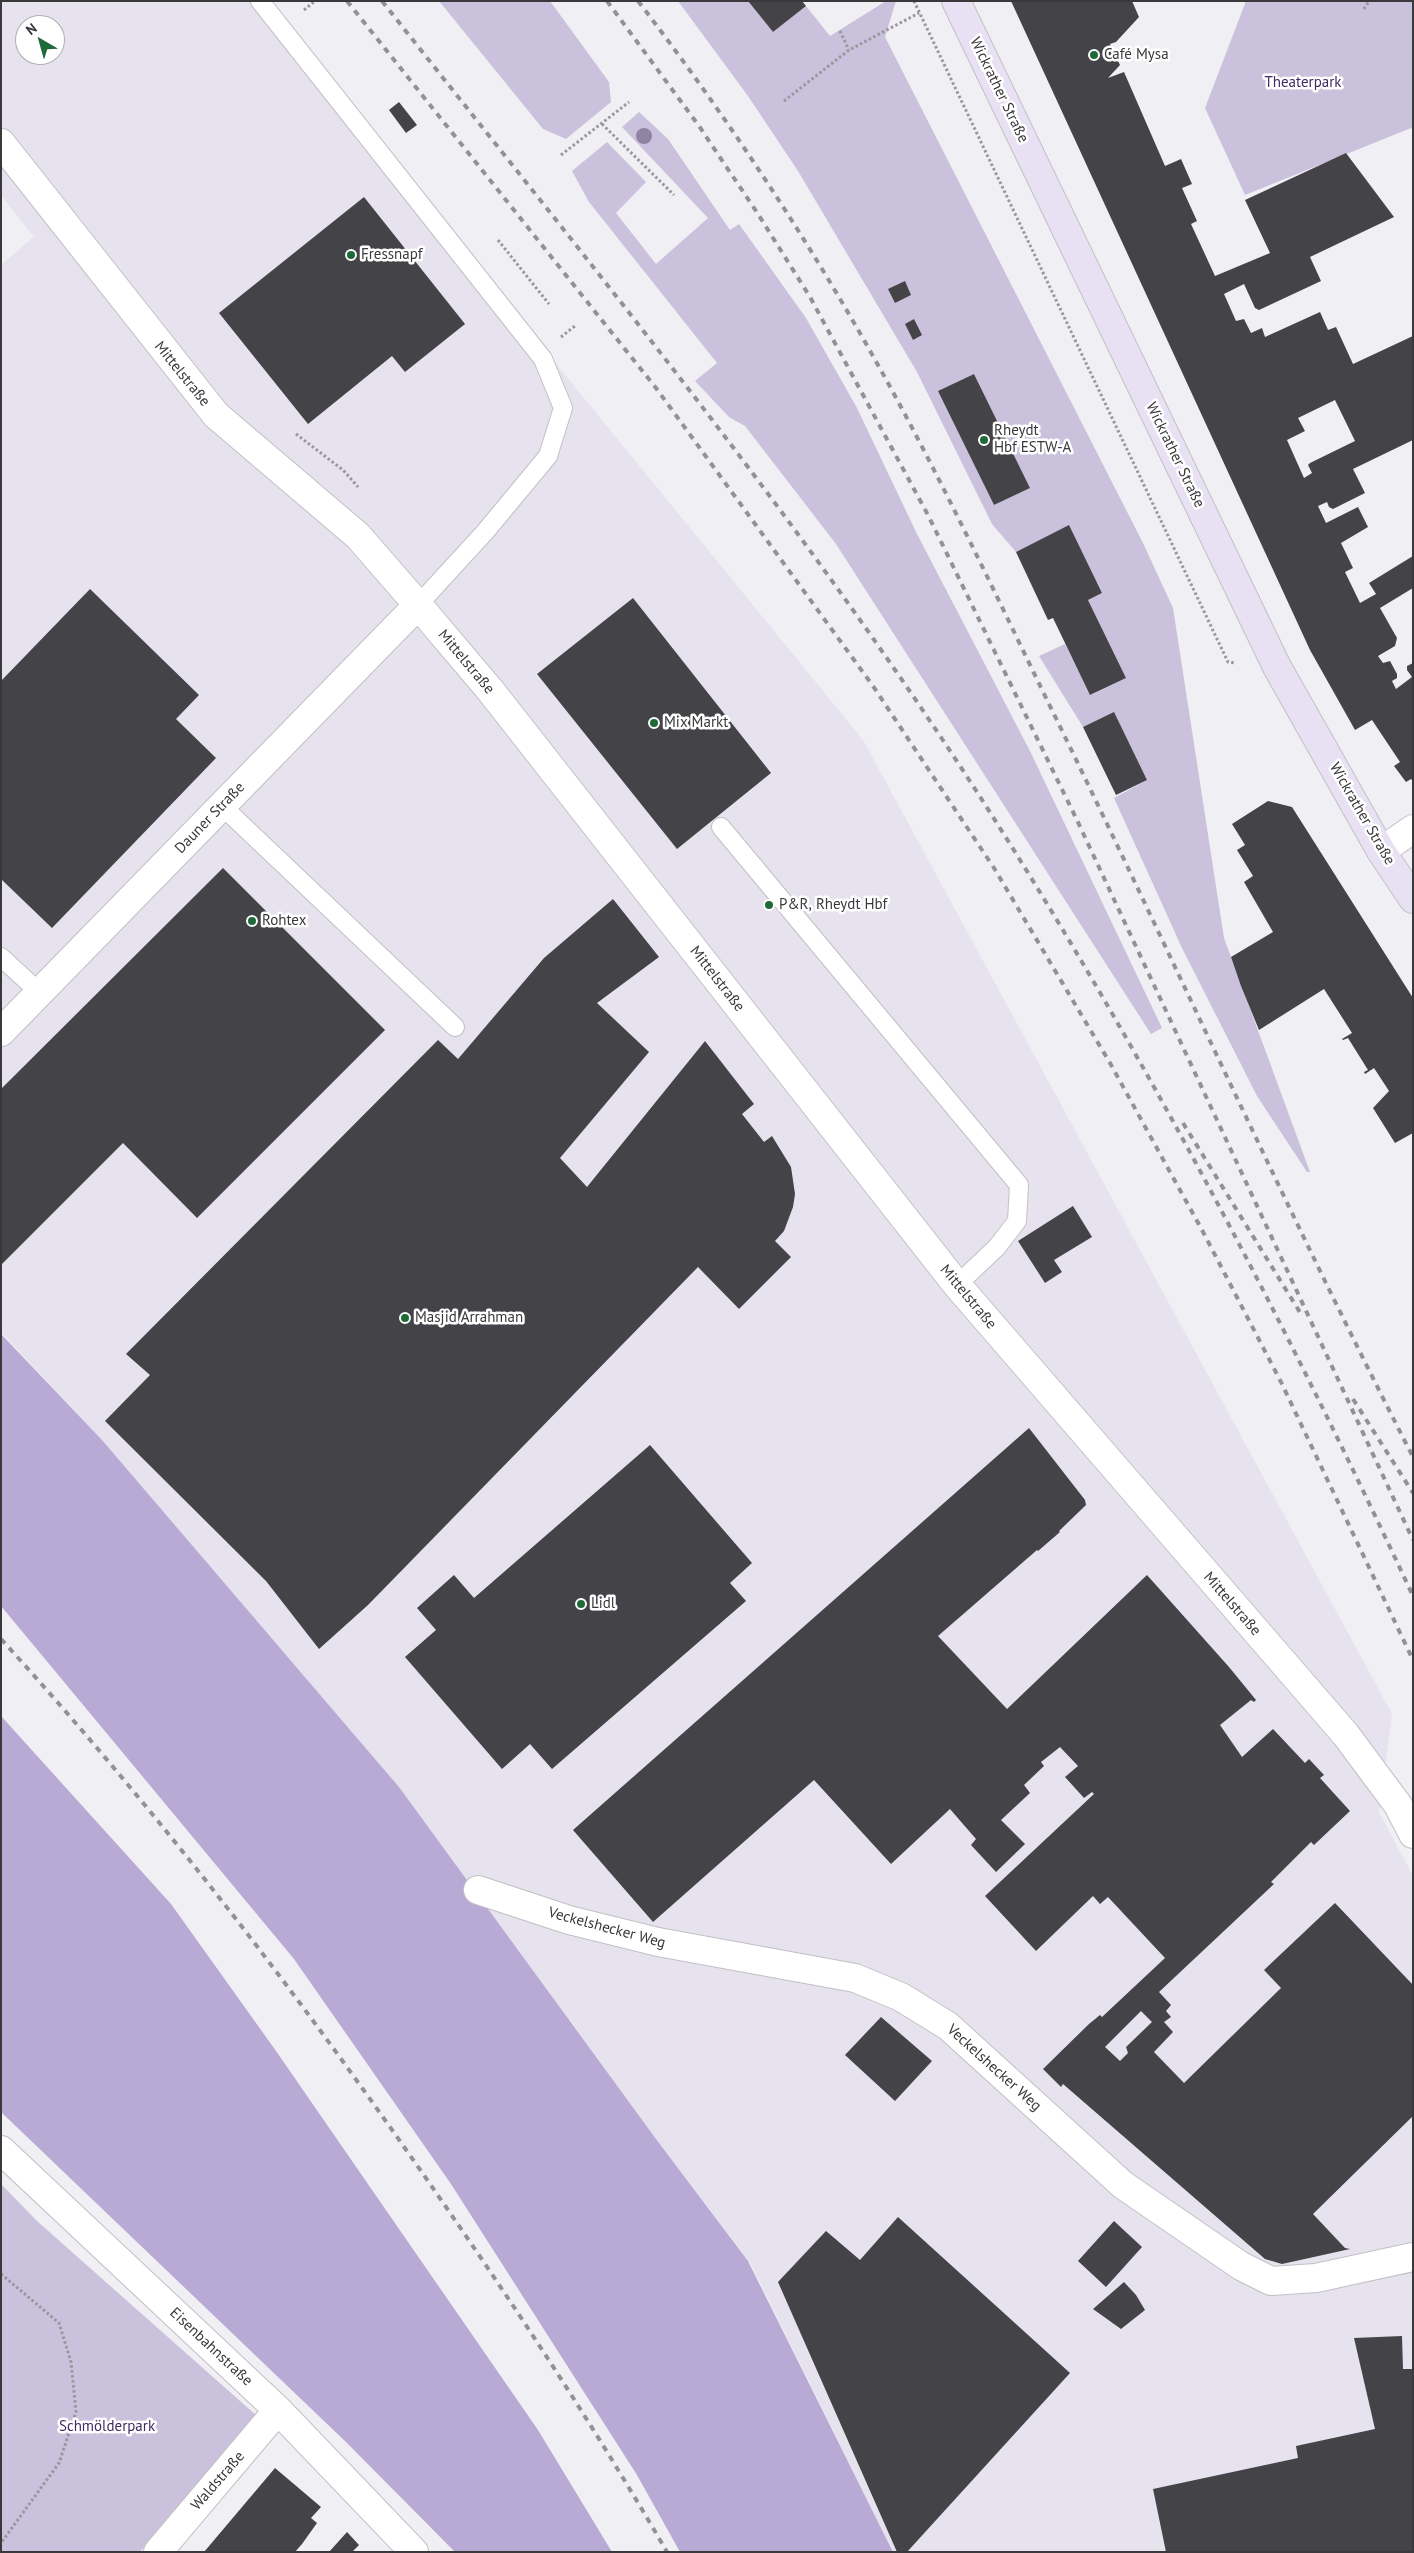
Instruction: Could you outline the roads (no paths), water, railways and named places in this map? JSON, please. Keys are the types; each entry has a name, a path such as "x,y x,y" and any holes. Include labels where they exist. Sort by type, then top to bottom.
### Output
{"main road":[{"name":"Wickrather Straße","path":"956,1 1277,667 1382,851 1413,899"}],"street":[{"name":"Mittelstraße","path":"1,143 216,415 358,536 490,690 957,1285 1346,1735 1398,1804 1413,1834"},
{"name":"Dauner Straße","path":"1,1032 418,604"},
{"path":"1382,851 1413,828"},
{"name":"Veckelshecker Weg","path":"478,1890 569,1920 658,1942 855,1978 901,1997 948,2026 1123,2185 1241,2266 1271,2281 1316,2278 1413,2257"},
{"name":"Eisenbahnstraße","path":"1,2150 278,2410 414,2552"},
{"name":"Waldstraße","path":"158,2552 278,2410"}],"lane":[{"path":"260,1 543,359 563,408 548,456 485,532 418,604"},
{"path":"222,806 455,1027"},
{"path":"721,827 1018,1185 1016,1221 997,1247 957,1285"},
{"path":"1,957 40,993"}],"railway":[{"path":"347,1 656,388 873,686 994,868 1110,1063 1202,1230 1281,1382 1413,1660"},
{"path":"382,1 612,291 762,486 836,586 975,789 1095,984 1208,1185 1313,1389 1413,1596"},
{"path":"607,1 699,126 758,214 810,297 928,515 1076,818 1413,1540"},
{"path":"638,1 739,140 801,236 860,333 909,422 990,581 1319,1269 1413,1457"},
{"path":"1183,1123 1301,1314"},
{"path":"1353,1399 1413,1493"},
{"path":"1,1639 59,1704 170,1836 329,2043 492,2274 611,2458 667,2552"}],"place":[{"name":"Café Mysa","path":"1094,55"},
{"name":"Fressnapf","path":"351,255"},
{"name":"Rheydt Hbf ESTW-A","path":"984,440"},
{"name":"Mix Markt","path":"654,723"},
{"name":"P&R, Rheydt Hbf","path":"769,905"},
{"name":"Rohtex","path":"252,921"},
{"name":"Masjid Arrahman","path":"405,1318"},
{"name":"Lidl","path":"581,1604"}],"park label":[{"name":"Theaterpark","path":"1303,83"},
{"name":"Schmölderpark","path":"107,2427"}]}
